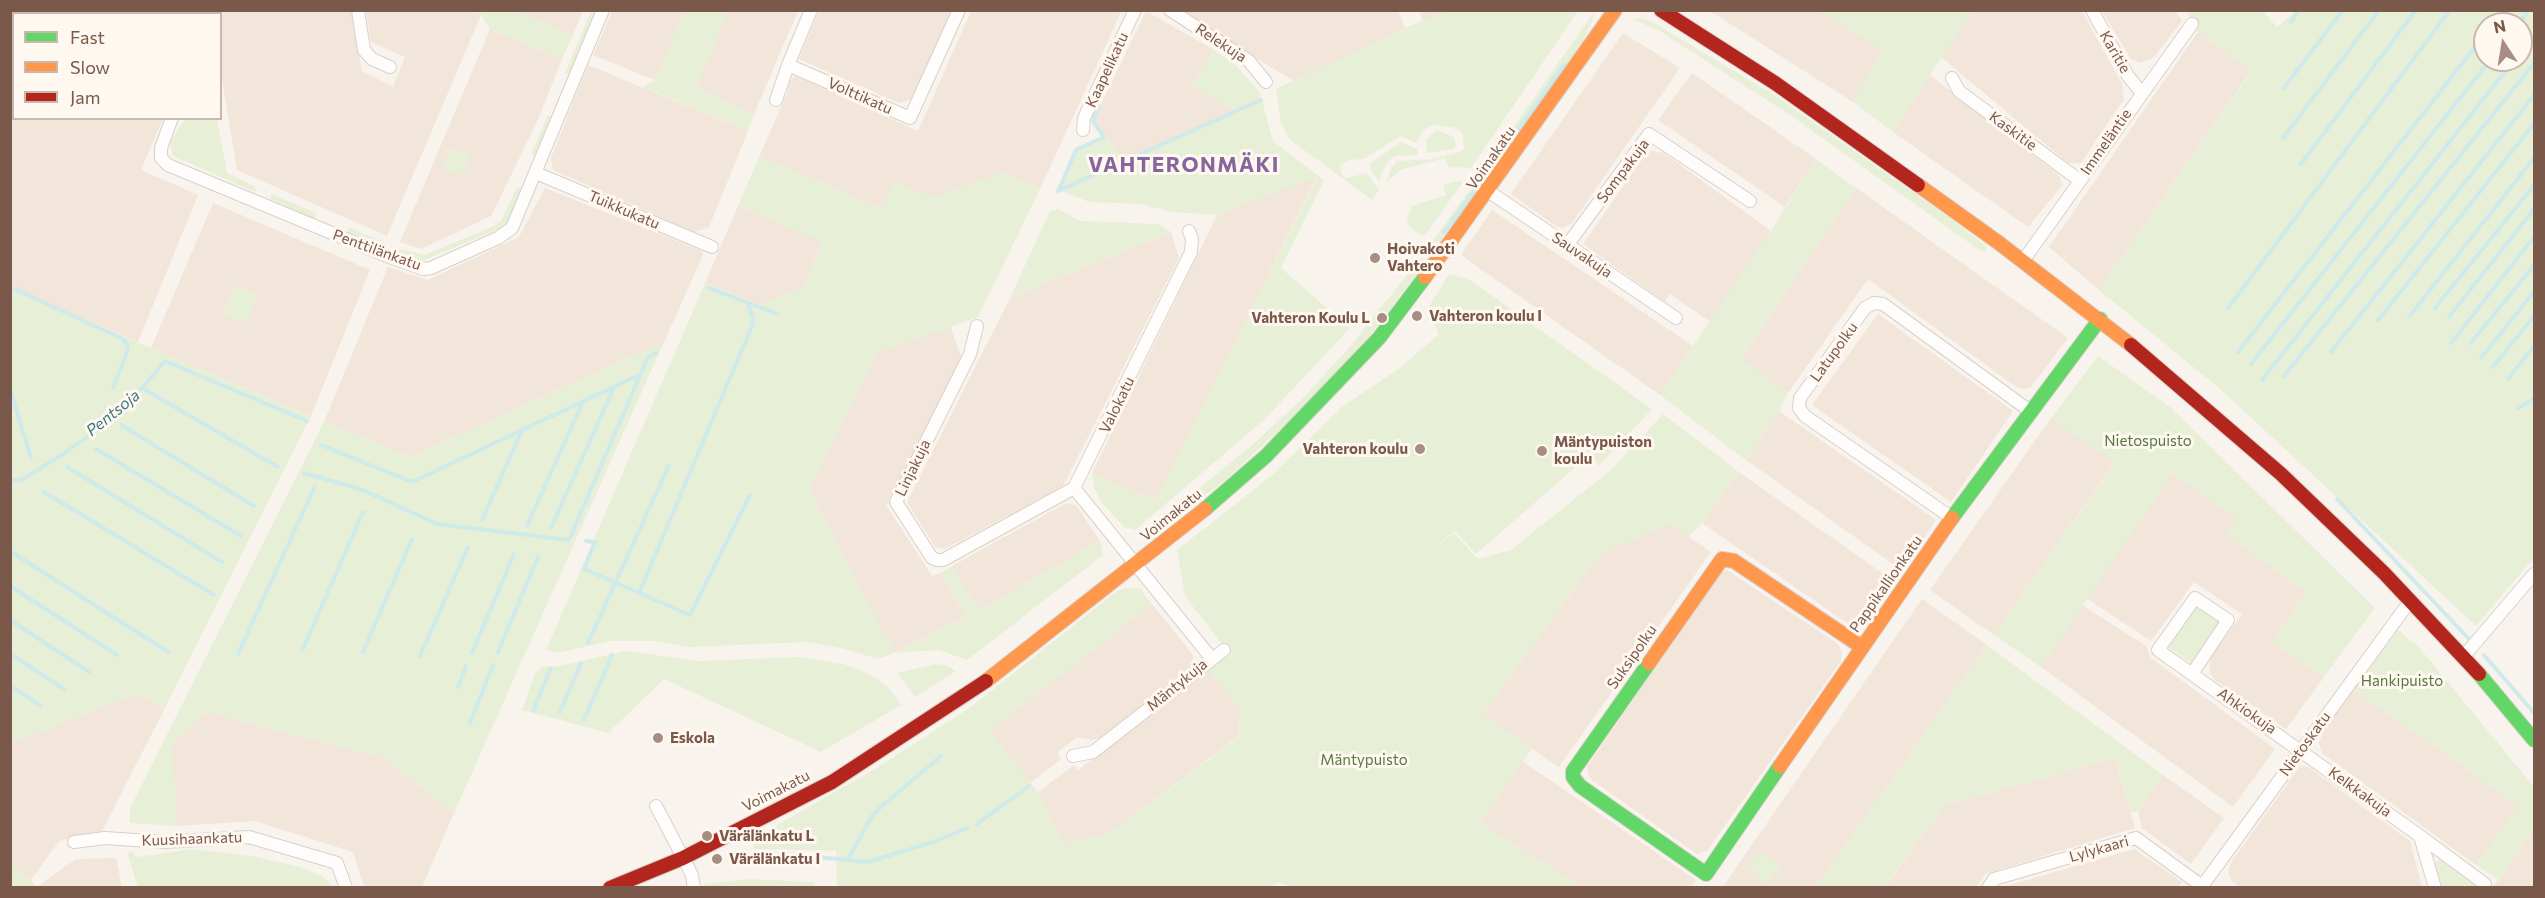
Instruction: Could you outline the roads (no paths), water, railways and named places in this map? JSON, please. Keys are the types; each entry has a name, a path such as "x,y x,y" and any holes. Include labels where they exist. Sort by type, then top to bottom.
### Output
{"street":[{"path":"358,10 364,50 372,59 390,67"},
{"name":"Penttilänkatu","path":"171,120 161,148 161,158 168,165 423,268 431,268 511,231 603,10"},
{"path":"776,100 788,65 812,10"},
{"name":"Volttikatu","path":"788,65 910,118 958,10"},
{"name":"Kaapelikatu","path":"1083,130 1084,118 1135,10"},
{"name":"Relekuja","path":"1170,10 1249,61 1266,82"},
{"name":"Voimakatu","path":"610,888 683,858 832,782 975,689 1135,565 1266,456 1380,338 1488,191 1615,10"},
{"path":"1661,10 1775,83 2023,261 2100,319 2190,393 2281,474 2410,601 2464,656 2535,740"},
{"name":"Karitie","path":"2092,10 2128,76 2141,92"},
{"name":"Immeläntie","path":"2023,261 2141,92 2192,24"},
{"name":"Kaskitie","path":"1952,78 1959,91 2079,180"},
{"name":"Sompakuja","path":"1568,244 1649,134 1750,201"},
{"name":"Tuikkukatu","path":"536,173 712,248"},
{"name":"Sauvakuja","path":"1488,191 1676,318"},
{"name":"Valokatu","path":"1074,488 1191,252 1192,239 1189,231"},
{"name":"Latupolku","path":"1952,518 1805,417 1799,408 1800,398 1865,309 1874,303 1883,304 2030,411"},
{"name":"Pappikallionkatu","path":"1706,874 1952,518 2100,319"},
{"name":"Linjakuja","path":"977,326 970,354 897,502 932,558 944,560 1074,488"},
{"path":"1074,488 1135,565"},
{"name":"Suksipolku","path":"1706,874 1580,786 1573,777 1574,771 1722,559 1734,561 1862,647"},
{"name":"Mäntykuja","path":"1073,756 1093,752 1212,659 1135,565"},
{"path":"2464,656 2535,574"},
{"name":"Ahkiokuja","path":"2192,674 2228,620 2195,598 2158,650 2192,674 2301,749"},
{"name":"Nietoskatu","path":"2203,887 2410,601"},
{"path":"1212,659 1224,650"},
{"name":"Kelkkakuja","path":"2301,749 2484,884 2482,888"},
{"path":"656,806 692,876 694,888"},
{"path":"2420,836 2435,888"},
{"name":"Kuusihaankatu","path":"74,842 87,839 165,842 249,837 337,863 346,888"},
{"name":"Lylykaari","path":"1988,888 1994,879 2136,838 2203,887"}],"waterway":[{"path":"2291,22 2299,10"},
{"path":"2283,89 2343,10"},
{"path":"2283,138 2379,10"},
{"path":"2301,164 2416,10"},
{"path":"2228,308 2450,10"},
{"path":"2238,352 2473,49"},
{"path":"2284,376 2534,63"},
{"path":"1485,176 1564,65"},
{"path":"2251,364 2481,72"},
{"path":"2262,380 2505,72"},
{"path":"2331,352 2534,95"},
{"path":"1058,191 1261,100"},
{"path":"1059,190 1076,150 1104,137 1093,121 1099,106"},
{"path":"2378,320 2534,124"},
{"path":"2409,317 2534,158"},
{"path":"2435,308 2534,185"},
{"path":"1444,232 1474,191"},
{"path":"2449,317 2534,209"},
{"path":"2451,343 2534,237"},
{"path":"2471,343 2534,265"},
{"path":"10,287 123,339 128,346 127,352 113,388"},
{"path":"709,288 778,314"},
{"path":"2481,358 2534,292"},
{"path":"639,593 752,326 753,319 748,303"},
{"path":"2493,367 2534,316"},
{"path":"2508,379 2534,346"},
{"path":"304,473 363,490 437,524 569,540 648,357 657,353"},
{"path":"142,388 165,361 307,421"},
{"path":"321,445 412,482 639,375"},
{"path":"551,528 614,387"},
{"name":"Pentsoja","path":"10,481 21,480 62,455 98,429 142,388 278,467"},
{"path":"10,389 31,458"},
{"path":"2518,408 2534,399"},
{"path":"527,526 583,401"},
{"path":"121,425 254,506"},
{"path":"482,520 522,430"},
{"path":"96,449 241,536"},
{"path":"588,643 669,465"},
{"path":"67,467 222,562"},
{"path":"238,654 315,486"},
{"path":"44,492 214,595"},
{"path":"586,541 595,542 584,569 690,615 750,495"},
{"path":"2337,499 2469,639"},
{"path":"303,649 363,512"},
{"path":"363,652 412,539"},
{"path":"420,656 468,547"},
{"path":"10,551 168,652"},
{"path":"472,653 514,554"},
{"path":"498,652 538,557"},
{"path":"10,586 117,655"},
{"path":"10,620 89,672"},
{"path":"10,654 64,689"},
{"path":"584,720 612,655"},
{"path":"2484,655 2534,713"},
{"path":"560,712 581,663"},
{"path":"470,723 493,665"},
{"path":"458,687 466,666"},
{"path":"533,711 551,668"},
{"path":"10,686 40,705"},
{"path":"848,859 874,813 941,756"},
{"path":"977,824 1029,786"},
{"path":"730,858 786,854 868,862 936,841 967,828"}],"place":[{"name":"Hoivakoti Vahtero","path":"1375,258"},
{"name":"Vahteron koulu I","path":"1417,316"},
{"name":"Vahteron Koulu L","path":"1382,318"},
{"name":"Vahteron koulu","path":"1420,449"},
{"name":"Mäntypuiston koulu","path":"1542,451"},
{"name":"Eskola","path":"658,738"},
{"name":"Värälänkatu L","path":"707,836"},
{"name":"Värälänkatu I","path":"717,859"}],"district":[{"name":"VAHTERONMÄKI","path":"1184,165"}],"park label":[{"name":"Nietospuisto","path":"2148,441"},
{"name":"Hankipuisto","path":"2402,681"},
{"name":"Mäntypuisto","path":"1364,760"}]}
